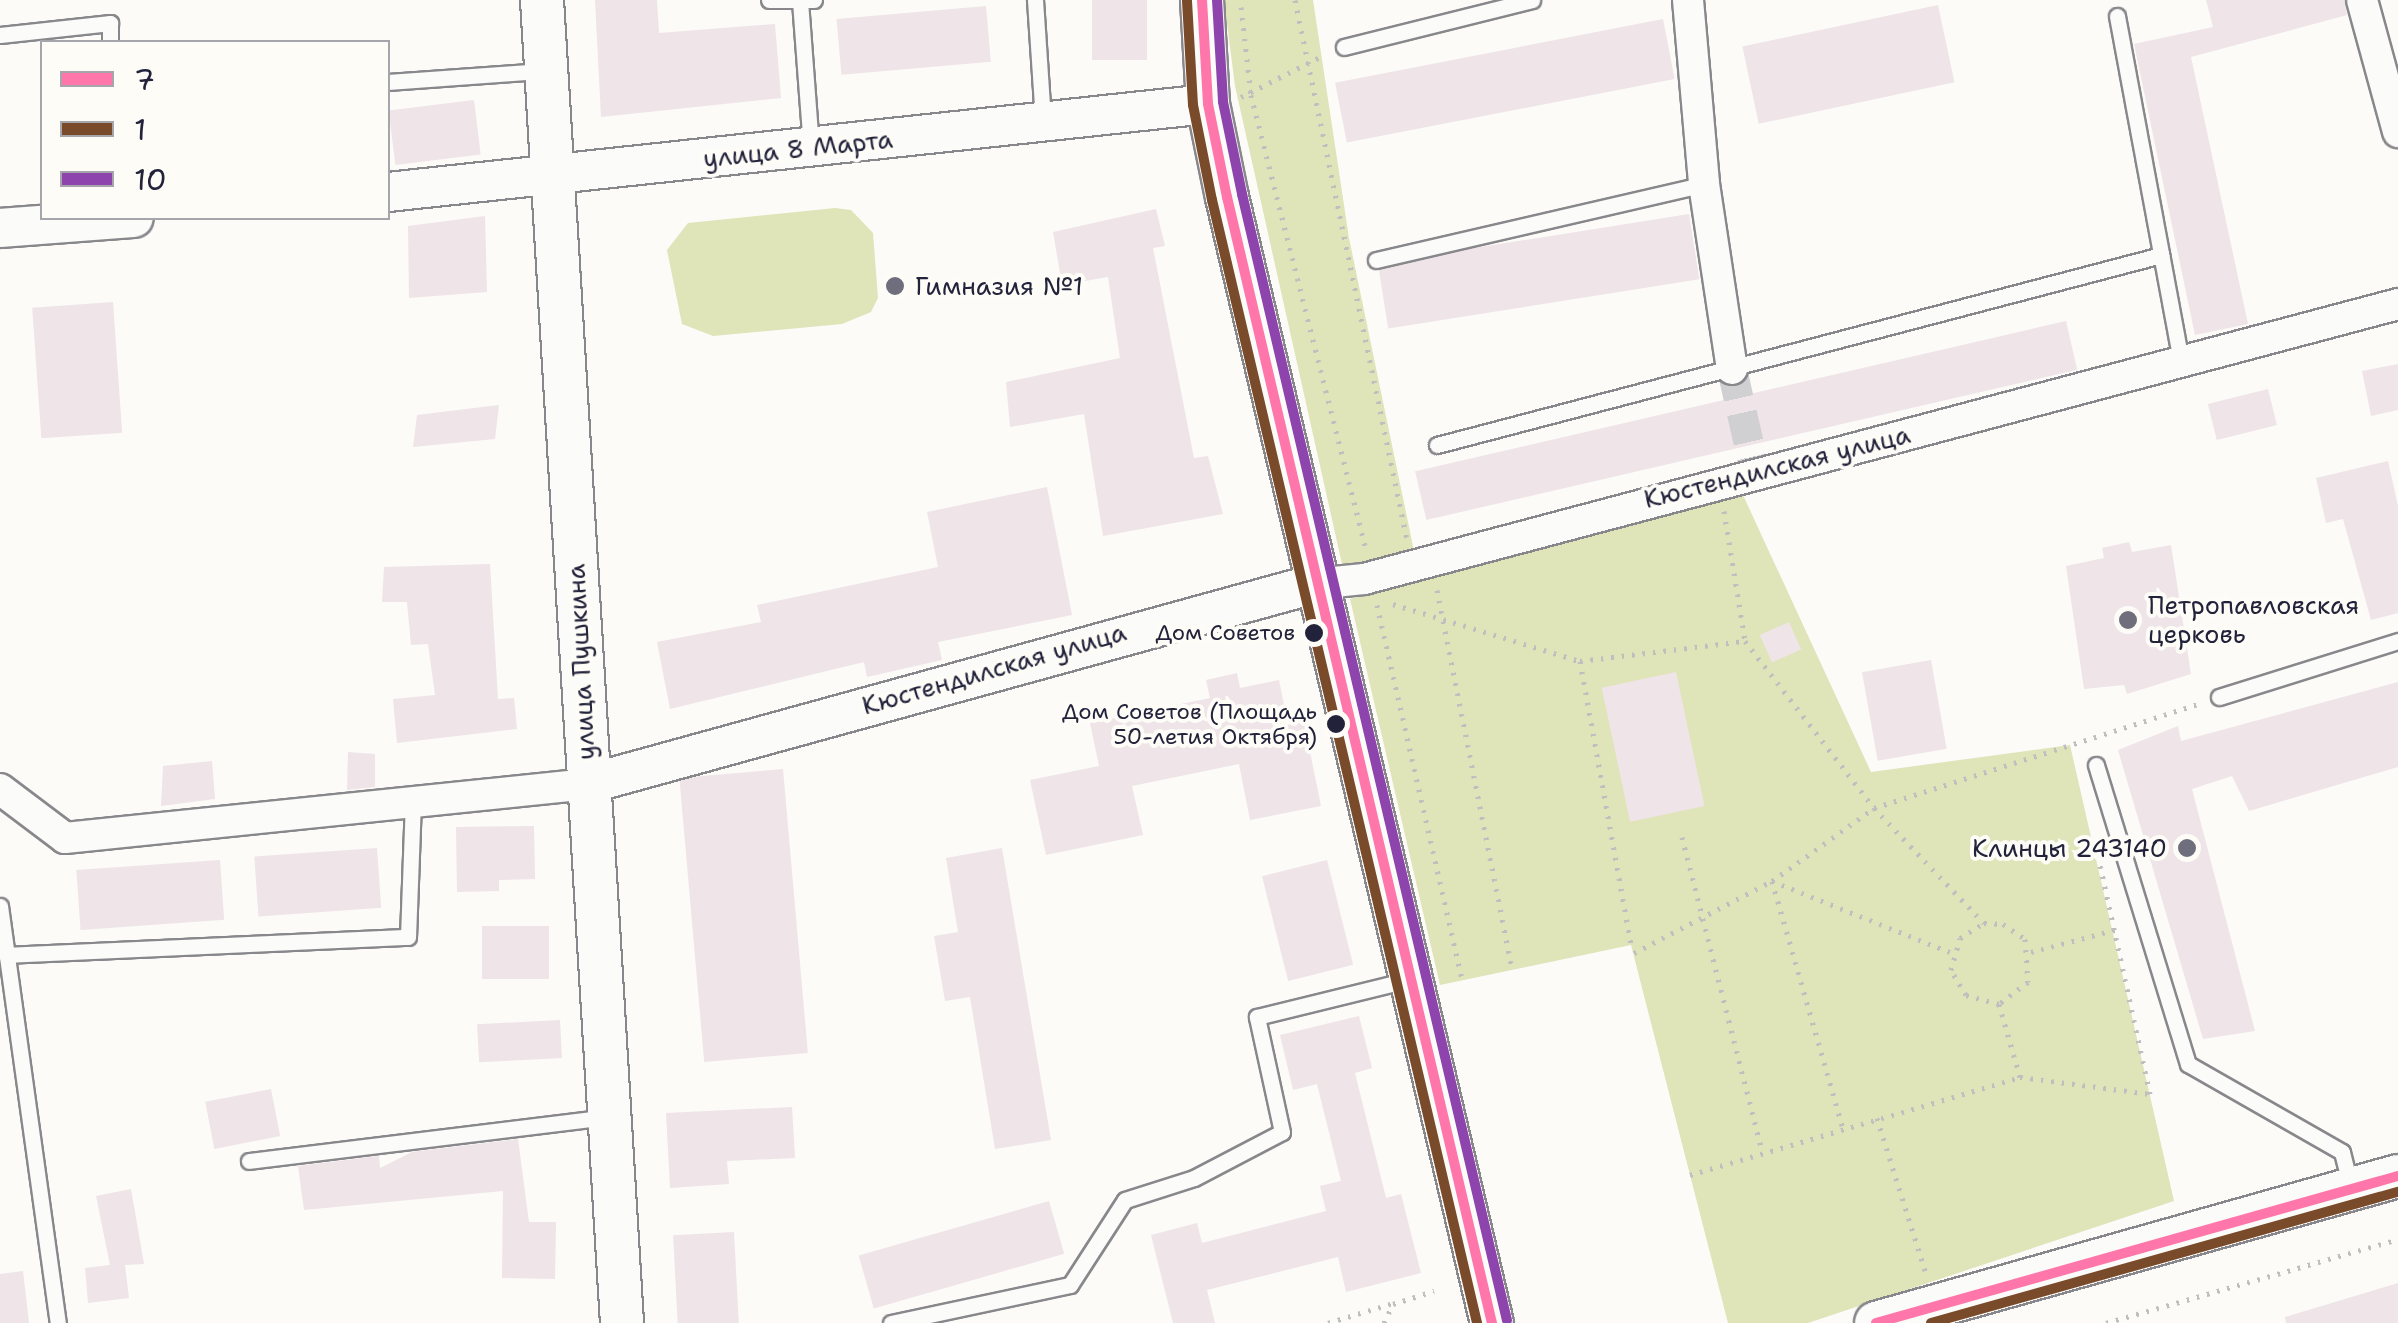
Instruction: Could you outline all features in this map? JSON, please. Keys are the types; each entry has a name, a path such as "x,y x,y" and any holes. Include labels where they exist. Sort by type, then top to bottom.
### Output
{"main road":[{"name":"улица Пушкина","path":"542,0 622,1323"},
{"path":"1202,0 1208,104 1314,584 1492,1323"},
{"path":"1960,1323 2354,1199 2398,1176"},
{"path":"1876,1323 2354,1199 2398,1196"}],"street":[{"path":"1688,0 1704,184 1732,369"},
{"path":"2362,0 2398,132"},
{"name":"улица 8 Марта","path":"390,192 1208,104"},
{"path":"0,228 98,220"},
{"name":"Кюстендилская улица","path":"0,788 66,838 403,807 414,798 588,784 1314,584 1364,579 1720,480 2182,366 2398,304"}],"lane":[{"path":"768,0 808,1 811,148"},
{"path":"1035,0 1043,122"},
{"path":"1344,47 1532,0"},
{"path":"2117,16 2182,366"},
{"path":"0,34 110,23 110,40"},
{"path":"390,82 547,70"},
{"path":"1376,260 1704,184"},
{"path":"1437,444 2161,255"},
{"path":"2219,697 2398,642"},
{"path":"2096,766 2188,1064 2342,1152 2354,1199"},
{"path":"6,955 408,937 414,798"},
{"path":"0,906 58,1323"},
{"path":"892,1323 1070,1285 1125,1200 1194,1178 1282,1132 1257,1017 1408,980"},
{"path":"248,1162 609,1116"}],"path":[{"path":"1241,0 1252,95 1368,562"},
{"path":"1295,0 1408,548 1395,552"},
{"path":"1208,104 1252,95 1305,62 1344,47"},
{"path":"1720,480 1745,641 1874,808 1984,923 2020,934 2031,952 2028,982 1999,1004"},
{"path":"1422,588 1437,585 1438,617 1512,970"},
{"path":"1375,599 1392,594"},
{"path":"1375,599 1580,661 1745,641"},
{"path":"1375,599 1462,980"},
{"path":"1580,661 1631,944"},
{"path":"1634,953 1772,881 1874,808 2219,697"},
{"path":"2073,745 2077,764"},
{"path":"1682,837 1762,1152"},
{"path":"1690,1175 2020,1077 2150,1094 2098,856"},
{"path":"1772,881 1952,953"},
{"path":"1772,881 1843,1128"},
{"path":"1952,953 1984,923"},
{"path":"2031,952 2115,930"},
{"path":"1952,953 1966,996 1999,1004"},
{"path":"1999,1004 2020,1077"},
{"path":"1877,1118 1927,1277"},
{"path":"2106,1323 2398,1239"},
{"path":"1328,1323 1434,1291"},
{"path":"1384,1323 1394,1303"}],"green space":[{"path":"1224,0 1313,0 1349,238 1414,551 1344,573 1235,86"},
{"path":"835,208 851,210 873,233 878,298 871,312 842,324 713,336 682,324 667,250 688,223"},
{"path":"1742,493 1871,772 2070,745 2174,1201 1808,1323 1728,1323 1631,945 1440,985 1350,599"}],"building":[{"path":"595,0 657,0 659,33 775,24 781,98 601,117"},
{"path":"1092,0 1147,0 1147,60 1092,60"},
{"path":"2206,0 2344,0 2347,15 2191,57 2248,324 2195,335 2134,44 2213,27"},
{"path":"1938,5 1954,82 1759,124 1742,47"},
{"path":"986,6 991,62 841,75 837,19"},
{"path":"1663,19 1675,79 1347,143 1335,83"},
{"path":"474,100 481,155 395,165 390,110"},
{"path":"1156,209 1165,246 1153,248 1194,458 1208,456 1223,514 1103,536 1084,414 1010,427 1006,382 1120,358 1108,277 1062,285 1053,232"},
{"path":"1689,214 1699,279 1388,328 1378,263"},
{"path":"485,216 487,292 409,298 408,226"},
{"path":"113,302 122,433 41,438 32,308"},
{"path":"2066,321 2077,370 1426,520 1415,471"},
{"path":"2398,364 2398,410 2371,416 2362,371"},
{"path":"2268,389 2277,425 2217,440 2208,404"},
{"path":"499,405 495,439 413,447 417,415"},
{"path":"2388,461 2398,506 2398,613 2371,620 2343,519 2326,523 2316,478"},
{"path":"1047,487 1072,615 938,642 942,660 867,677 864,662 670,709 657,642 761,622 757,605 938,567 927,512"},
{"name":"Петропавловская церковь","path":"2129,542 2132,552 2171,545 2191,674 2127,694 2124,685 2084,689 2066,566 2104,558 2102,548"},
{"path":"490,564 498,699 514,698 517,729 397,743 393,699 435,695 428,644 411,645 407,602 382,602 384,567"},
{"path":"1789,622 1801,649 1772,662 1760,635"},
{"path":"1931,660 1947,749 1878,761 1862,672"},
{"path":"1676,672 1704,806 1630,822 1602,688"},
{"path":"1237,673 1240,688 1279,680 1286,715 1302,712 1321,806 1250,820 1239,764 1132,786 1143,835 1046,855 1030,780 1099,766 1090,723 1210,698 1206,680"},
{"path":"2398,682 2398,767 2249,811 2232,776 2192,789 2255,1031 2203,1039 2118,750 2178,726 2181,741"},
{"path":"348,752 375,754 375,787 347,790"},
{"path":"212,761 215,799 161,806 163,766"},
{"path":"783,769 808,1053 704,1062 679,778"},
{"path":"534,826 535,879 499,880 499,891 457,892 456,827"},
{"path":"377,848 381,908 258,916 254,857"},
{"path":"1002,848 1051,1140 995,1149 970,997 945,1001 934,936 958,932 946,858"},
{"path":"220,860 224,920 81,930 76,870"},
{"path":"1327,860 1353,965 1288,981 1262,876"},
{"path":"482,926 549,926 549,979 482,979"},
{"path":"1359,1016 1372,1068 1355,1073 1386,1198 1401,1194 1421,1273 1346,1292 1338,1257 1207,1290 1215,1323 1173,1323 1151,1235 1197,1223 1202,1243 1326,1211 1320,1186 1341,1181 1317,1084 1293,1090 1280,1035"},
{"path":"560,1020 562,1058 479,1062 477,1024"},
{"path":"271,1089 280,1136 214,1149 205,1102"},
{"path":"792,1107 795,1158 727,1161 729,1184 670,1188 666,1113"},
{"path":"518,1139 529,1222 556,1222 555,1279 502,1278 503,1191 304,1210 298,1166 379,1156 380,1168 412,1152"},
{"path":"131,1189 144,1264 125,1265 129,1298 88,1303 85,1268 110,1265 96,1196"},
{"path":"1049,1201 1064,1254 874,1308 859,1256"},
{"path":"734,1232 739,1323 678,1323 673,1235"},
{"path":"23,1271 29,1323 0,1323 0,1274"},
{"path":"2398,1283 2398,1323 2286,1323 2285,1317"}],"tunnel":[{"path":"1732,369 1755,471"}],"transit line":[{"name":"7","path":"1202,0 1208,104 1227,197 1492,1323"},
{"name":"10","path":"1217,0 1223,102 1242,194 1507,1320"},
{"name":"1","path":"1187,1 1193,105 1212,200 1477,1323"},
{"name":"7","path":"1876,1323 2398,1176"},
{"name":"1","path":"1931,1323 2398,1192"}],"place":[{"name":"Гимназия №1","path":"895,286"},
{"name":"Петропавловская церковь","path":"2128,620"},
{"name":"Дом Советов","path":"1314,633"},
{"name":"Дом Советов (Площадь 50‐летия Октября)","path":"1336,724"},
{"name":"Клинцы 243140","path":"2187,848"}]}
